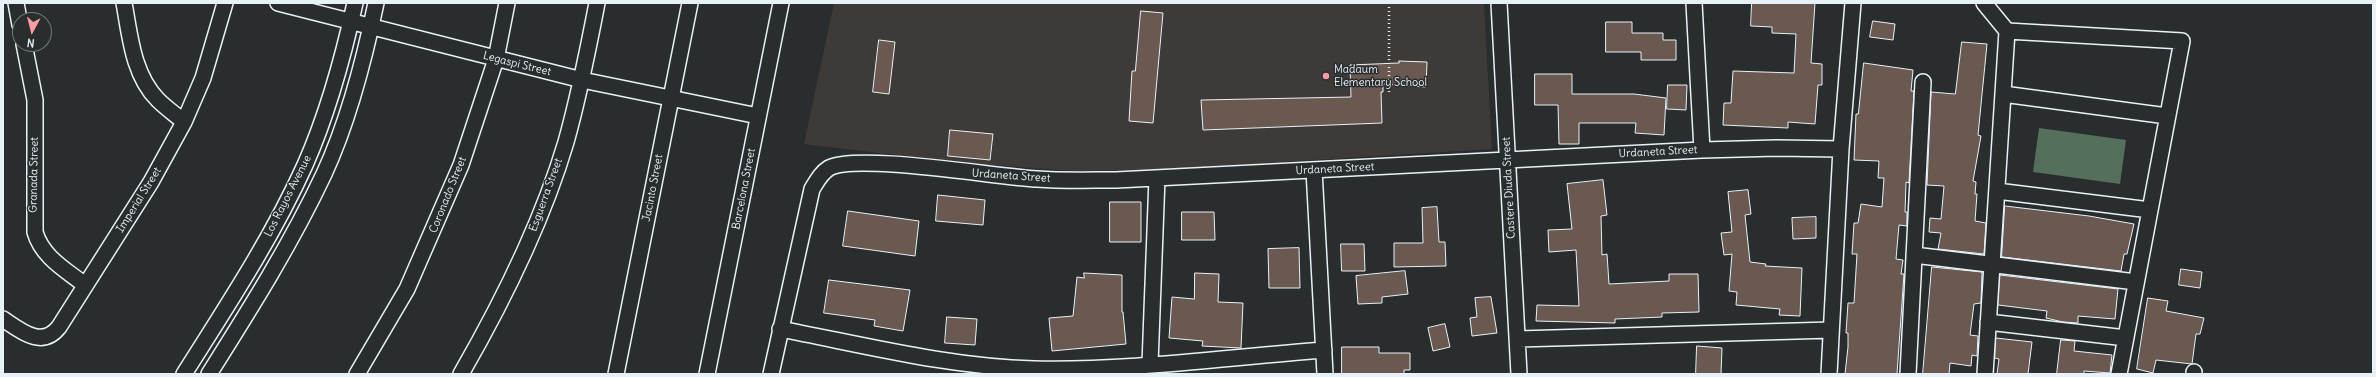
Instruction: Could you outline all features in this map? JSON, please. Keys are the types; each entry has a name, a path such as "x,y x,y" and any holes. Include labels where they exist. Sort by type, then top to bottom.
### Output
{"street":[{"path":"124,3 137,63 145,82 158,99 184,122"},
{"name":"Imperial Street","path":"3,319 29,336 36,338 50,336 59,328 151,182 184,122 203,78 224,3"},
{"name":"Legaspi Street","path":"278,3 582,80 758,116"},
{"name":"Los Rayos Avenue","path":"184,374 256,259 305,164 328,105 355,3"},
{"name":"Los Rayos Avenue","path":"209,374 274,269 324,173 348,112 376,3"},
{"name":"Coronado Street","path":"357,374 407,289 461,165 496,59 507,3"},
{"name":"Esguerra Street","path":"461,374 513,278 536,224 565,144 582,80 597,3"},
{"name":"Jacinto Street","path":"616,374 690,3"},
{"name":"Barcelona Street","path":"707,374 781,3"},
{"name":"Castere Diuda Street","path":"1499,3 1519,374"},
{"path":"1694,3 1702,150"},
{"path":"1829,374 1840,149 1853,3"},
{"path":"1984,3 2007,32 1985,374"},
{"path":"2007,32 2182,41 2119,374"},
{"name":"Granada Street","path":"25,52 34,100 35,232 38,243 44,252 85,286"},
{"path":"1908,374 1923,82"},
{"path":"2003,94 2168,116"},
{"name":"Urdaneta Street","path":"780,329 812,189 819,177 830,168 862,163 1037,179 1157,178 1702,150 1777,148 1840,149"},
{"path":"1314,170 1325,374"},
{"path":"1150,364 1157,178"},
{"path":"1997,191 2150,210"},
{"path":"1914,255 2136,282"},
{"path":"1988,322 2126,338"},
{"path":"771,374 780,329 953,361 1034,369 1150,364 1324,350"},
{"path":"1518,339 1830,330"}],"path":[{"path":"1389,3 1389,93"}],"shaded area":[{"path":"834,3 1484,3 1492,149 1153,170 1074,171 964,163 804,144"}],"green space":[{"path":"2039,128 2126,140 2120,184 2033,172"}],"building":[{"path":"1752,3 1815,3 1811,63 1822,64 1822,85 1818,85 1815,124 1788,122 1788,128 1723,125 1724,103 1731,103 1733,71 1794,73 1796,34 1772,33 1772,27 1751,26"},
{"path":"1141,11 1163,13 1153,123 1129,121 1132,71 1135,71"},
{"path":"1873,21 1895,24 1893,40 1870,37"},
{"path":"1606,22 1632,22 1632,33 1663,33 1663,40 1676,40 1676,60 1641,60 1641,52 1606,52"},
{"path":"879,40 895,42 889,94 873,92"},
{"path":"1962,42 1987,44 1978,135 1981,136 1973,181 1976,182 1975,194 1977,194 1975,221 1986,223 1984,254 1938,249 1941,233 1929,232 1930,218 1941,219 1944,186 1927,185 1931,92 1955,94"},
{"path":"1399,61 1427,62 1426,87 1383,84 1383,92 1381,92 1382,123 1203,130 1201,100 1351,97 1350,65 1399,63"},
{"path":"1864,63 1913,70 1911,91 1914,91 1909,183 1906,182 1905,212 1907,212 1907,226 1899,225 1896,259 1903,260 1901,274 1904,274 1897,374 1845,374 1848,347 1848,333 1846,333 1848,303 1854,303 1857,254 1852,254 1854,223 1858,223 1861,204 1882,207 1884,178 1878,178 1879,161 1854,160 1856,114 1858,114"},
{"path":"1535,74 1572,74 1572,94 1634,94 1666,98 1664,135 1635,133 1636,123 1579,123 1579,144 1559,144 1558,105 1535,105"},
{"path":"1668,85 1687,85 1686,110 1667,109"},
{"path":"950,130 993,134 990,160 948,156"},
{"path":"1603,180 1607,215 1601,216 1602,255 1607,254 1609,284 1669,281 1669,274 1698,274 1699,312 1662,313 1662,317 1615,319 1615,323 1536,321 1537,305 1579,306 1576,250 1549,252 1548,230 1572,229 1567,184"},
{"path":"1748,190 1751,214 1745,215 1750,262 1766,264 1765,266 1802,268 1800,316 1779,315 1780,309 1736,305 1737,292 1729,291 1732,254 1724,255 1721,233 1732,232 1728,192"},
{"path":"938,195 985,200 983,225 936,221"},
{"path":"1110,202 1141,202 1141,242 1110,242"},
{"path":"2005,206 2089,216 2134,224 2127,254 2124,254 2121,271 2002,257"},
{"path":"1437,207 1439,242 1445,242 1446,266 1394,267 1394,243 1423,243 1422,208"},
{"path":"848,211 919,221 915,256 843,246"},
{"path":"1182,212 1214,212 1215,240 1182,240"},
{"path":"1816,217 1816,238 1793,239 1792,218"},
{"path":"1341,244 1364,244 1365,271 1342,271"},
{"path":"1299,248 1300,288 1269,288 1268,249"},
{"path":"1932,267 1982,272 1981,303 1974,304 1970,335 1978,336 1977,356 1972,355 1971,366 1950,363 1949,374 1923,374"},
{"path":"2181,269 2202,272 2200,288 2179,285"},
{"path":"1405,271 1408,294 1382,297 1382,303 1358,304 1356,276"},
{"path":"1084,273 1122,275 1122,312 1126,344 1052,351 1049,318 1073,316 1077,277 1084,278"},
{"path":"1195,273 1219,274 1218,302 1243,303 1241,348 1202,346 1203,341 1169,338 1172,297 1194,299"},
{"path":"2000,275 2118,289 2115,319 2078,316 2078,323 2063,322 2046,318 2047,311 1998,305"},
{"path":"829,280 910,290 903,331 874,326 875,320 824,313"},
{"path":"1491,297 1497,333 1472,336 1470,318 1477,317 1475,298"},
{"path":"2148,298 2168,301 2166,311 2204,318 2200,334 2196,334 2192,364 2156,360 2153,373 2137,369"},
{"path":"947,317 977,319 975,345 945,343"},
{"path":"1445,324 1450,347 1433,351 1428,328"},
{"path":"1996,338 2032,342 2028,374 1997,374 1999,359 1995,358"},
{"path":"2061,340 2075,341 2074,351 2112,355 2110,373 2084,371 2084,374 2057,374"},
{"path":"1697,346 1722,348 1721,374 1696,374"},
{"path":"1342,347 1379,347 1379,353 1410,353 1410,370 1404,370 1404,374 1342,374"}],"place":[{"name":"Madaum Elementary School","path":"1326,76"}]}
